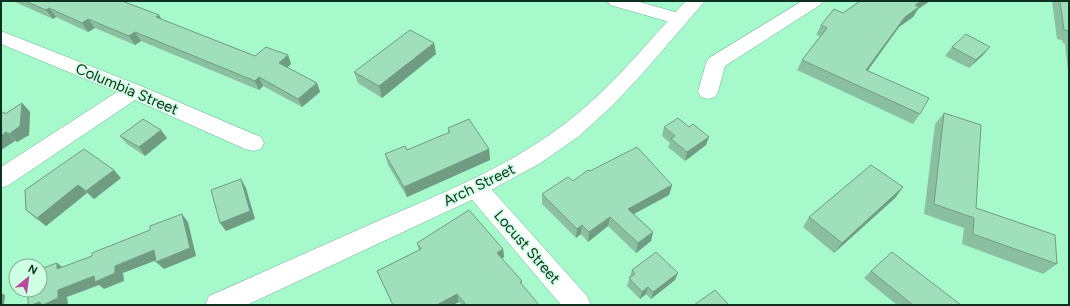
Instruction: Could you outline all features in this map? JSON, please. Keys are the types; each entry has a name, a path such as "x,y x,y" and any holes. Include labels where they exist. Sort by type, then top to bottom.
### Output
{"street":[{"path":"616,1 640,4 680,19"},
{"name":"Arch Street","path":"218,305 476,188 507,173 538,155 588,117 622,85 696,1"},
{"path":"708,92 716,63 814,1"},
{"name":"Columbia Street","path":"1,37 134,91 253,142"},
{"path":"1,180 134,91"},
{"name":"Locust Street","path":"476,188 578,305"}],"building":[{"path":"25,1 122,1 159,15 156,17 255,56 266,47 288,55 279,63 317,83 298,99 259,77 255,81 135,32 129,36 88,19 82,23 49,8 46,10"},
{"path":"860,1 922,1 915,5 919,7 905,17 866,70 929,98 920,114 802,60 827,28 821,25 834,9 843,13"},
{"path":"1060,1 1069,1 1069,31 1064,30"},
{"path":"410,30 434,43 379,86 354,72"},
{"path":"966,34 990,47 976,60 952,47"},
{"path":"22,103 20,126 9,134 6,132 1,136 1,114 4,112 5,114"},
{"path":"944,113 981,125 976,208 1055,235 1057,264 973,234 974,218 934,204"},
{"path":"678,118 689,127 693,124 709,137 687,152 671,139 675,136 664,127"},
{"path":"143,119 161,130 139,147 120,136"},
{"path":"469,119 489,149 404,187 385,154 405,146 407,150 450,132 448,128"},
{"path":"637,147 672,185 628,209 653,232 638,243 610,217 589,232 582,225 577,229 542,194 568,177 573,181 588,170 590,171"},
{"path":"84,149 114,170 86,191 78,185 37,218 26,210 25,190"},
{"path":"871,165 903,187 842,243 809,217"},
{"path":"241,179 250,211 220,223 211,190"},
{"path":"469,210 503,249 497,253 522,281 520,282 539,305 466,305 457,294 437,305 393,305 377,271 421,249 417,243"},
{"path":"182,214 190,248 156,262 154,250 115,266 115,273 95,282 94,276 58,290 58,298 43,305 39,302 28,305 28,298 48,298 48,266 57,263 57,269 92,256 92,253 150,230 150,226"},
{"path":"656,252 678,273 653,292 648,287 642,292 629,278 635,274 632,270"},
{"path":"892,252 961,305 913,305 871,271"},
{"path":"715,290 729,305 694,305"}]}
